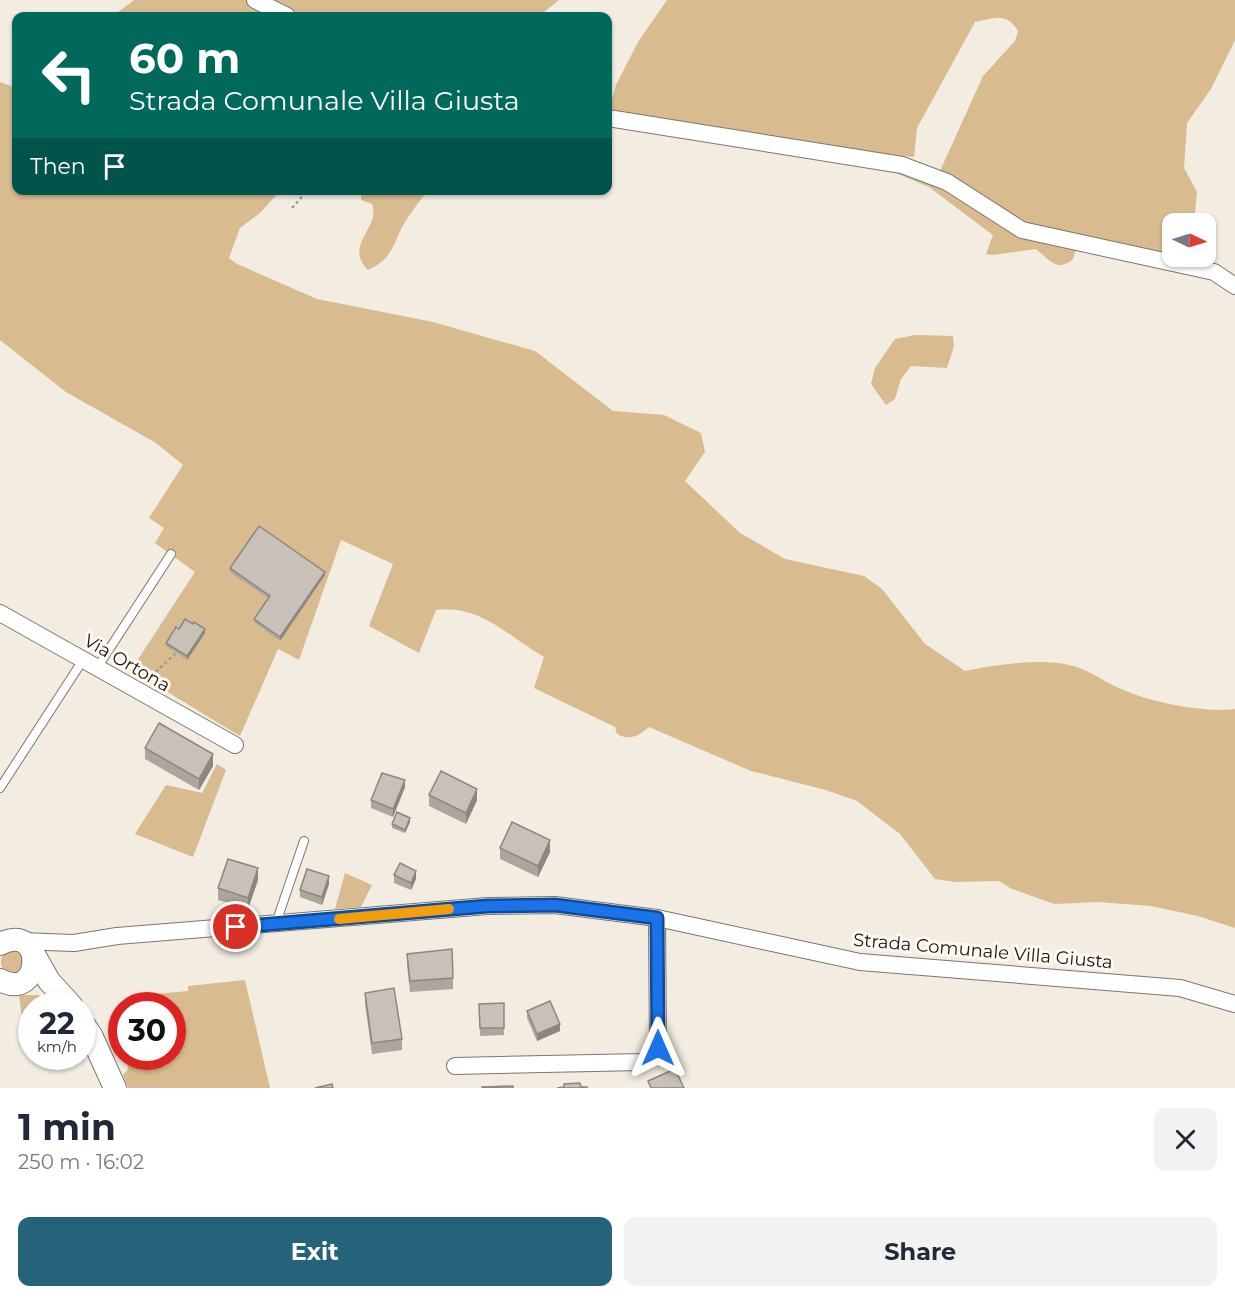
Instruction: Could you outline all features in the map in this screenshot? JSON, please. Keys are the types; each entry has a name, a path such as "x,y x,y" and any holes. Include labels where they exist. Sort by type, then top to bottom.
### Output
{"street":[{"path":"255,0 279,12"},
{"path":"612,119 902,165 947,182 1022,230 1214,272 1235,286"},
{"name":"Via Ortona","path":"0,613 235,745"},
{"name":"Strada Comunale Villa Giusta","path":"74,943 117,936 488,906 586,907 657,918 860,962 1180,988 1235,1004"},
{"path":"455,1066 642,1062 654,1057 658,1048 657,918"},
{"path":"16,967 74,943"},
{"path":"16,967 74,943"},
{"path":"16,967 53,992"},
{"path":"16,967 52,992"},
{"path":"96,1046 115,1088"}],"lane":[{"path":"0,788 171,554"},
{"path":"276,924 304,841"}],"path":[{"path":"292,208 304,195"},
{"path":"140,692 147,680 176,653"}],"shaded area":[{"path":"134,0 248,0 271,12 118,12"},
{"path":"271,0 559,0 544,12 294,12"},
{"path":"667,0 1235,0 1235,40 1211,89 1187,123 1184,168 1197,192 1195,213 1162,213 1162,254 1025,227 940,171 983,76 1015,41 1018,31 1005,19 994,18 975,22 917,128 914,157 833,150 612,114 612,99 616,85 638,42"},
{"path":"0,82 12,86 12,195 276,195 260,213 240,228 229,258 237,264 317,299 433,322 535,351 613,411 664,415 701,433 705,452 685,481 740,533 785,559 864,576 882,589 925,644 965,671 1017,663 1057,663 1082,669 1119,688 1160,702 1192,708 1235,709 1235,928 1198,916 1151,906 1098,902 1054,904 1010,888 999,881 956,882 935,879 900,834 857,801 826,790 751,771 649,727 634,737 622,736 617,734 615,727 534,688 544,657 480,617 452,609 436,610 419,653 369,626 393,564 341,540 299,660 278,649 240,736 131,670 195,572 155,543 164,528 149,518 183,465 156,443 66,392 0,340"},
{"path":"874,164 919,174 969,201 1001,227 1076,249 1073,259 1063,265 1058,265 1036,249 986,254 993,235 929,187"},
{"path":"362,195 425,195 405,222 388,255 368,270 361,261 359,253 373,213 372,204 361,200"},
{"path":"915,335 953,336 954,346 947,368 911,366 901,379 895,399 886,405 871,384 875,368 895,339"},
{"path":"217,764 226,770 193,857 135,834 166,785 202,793"},
{"path":"345,873 372,885 361,907 335,909"},
{"path":"12,951 20,954 23,962 20,970 12,973 4,970 1,962 4,954"},
{"path":"245,980 270,1088 128,1088 123,1075 127,1070 186,1070 186,992 177,992 188,991 188,986"}],"building":[{"path":"259,526 325,572 280,637 254,619 270,596 230,568"},
{"path":"185,619 205,629 187,656 166,643 176,627 179,629"},
{"path":"159,723 213,754 199,779 145,748"},
{"path":"441,771 477,789 466,813 429,795"},
{"path":"382,773 405,780 393,809 371,800"},
{"path":"397,812 410,818 405,830 392,824"},
{"path":"512,822 550,840 538,866 500,848"},
{"path":"228,859 258,868 248,898 218,888"},
{"path":"400,863 416,871 411,883 394,875"},
{"path":"307,869 329,876 322,897 300,890"},
{"path":"452,949 453,978 410,981 407,954"},
{"path":"394,988 402,1039 372,1043 365,993"},
{"path":"550,1001 560,1024 537,1034 527,1011"},
{"path":"504,1003 504,1028 480,1028 479,1004"},
{"path":"675,1069 684,1088 651,1088 648,1081"},
{"path":"580,1083 581,1087 587,1088 557,1088 564,1087 564,1084"},
{"path":"332,1084 333,1088 315,1088"},
{"path":"513,1086 513,1088 482,1088 482,1087"}],"slow traffic":[{"path":"339,919 449,909"}],"route":[{"path":"236,927 488,906 586,907 657,918 658,1048"}]}
